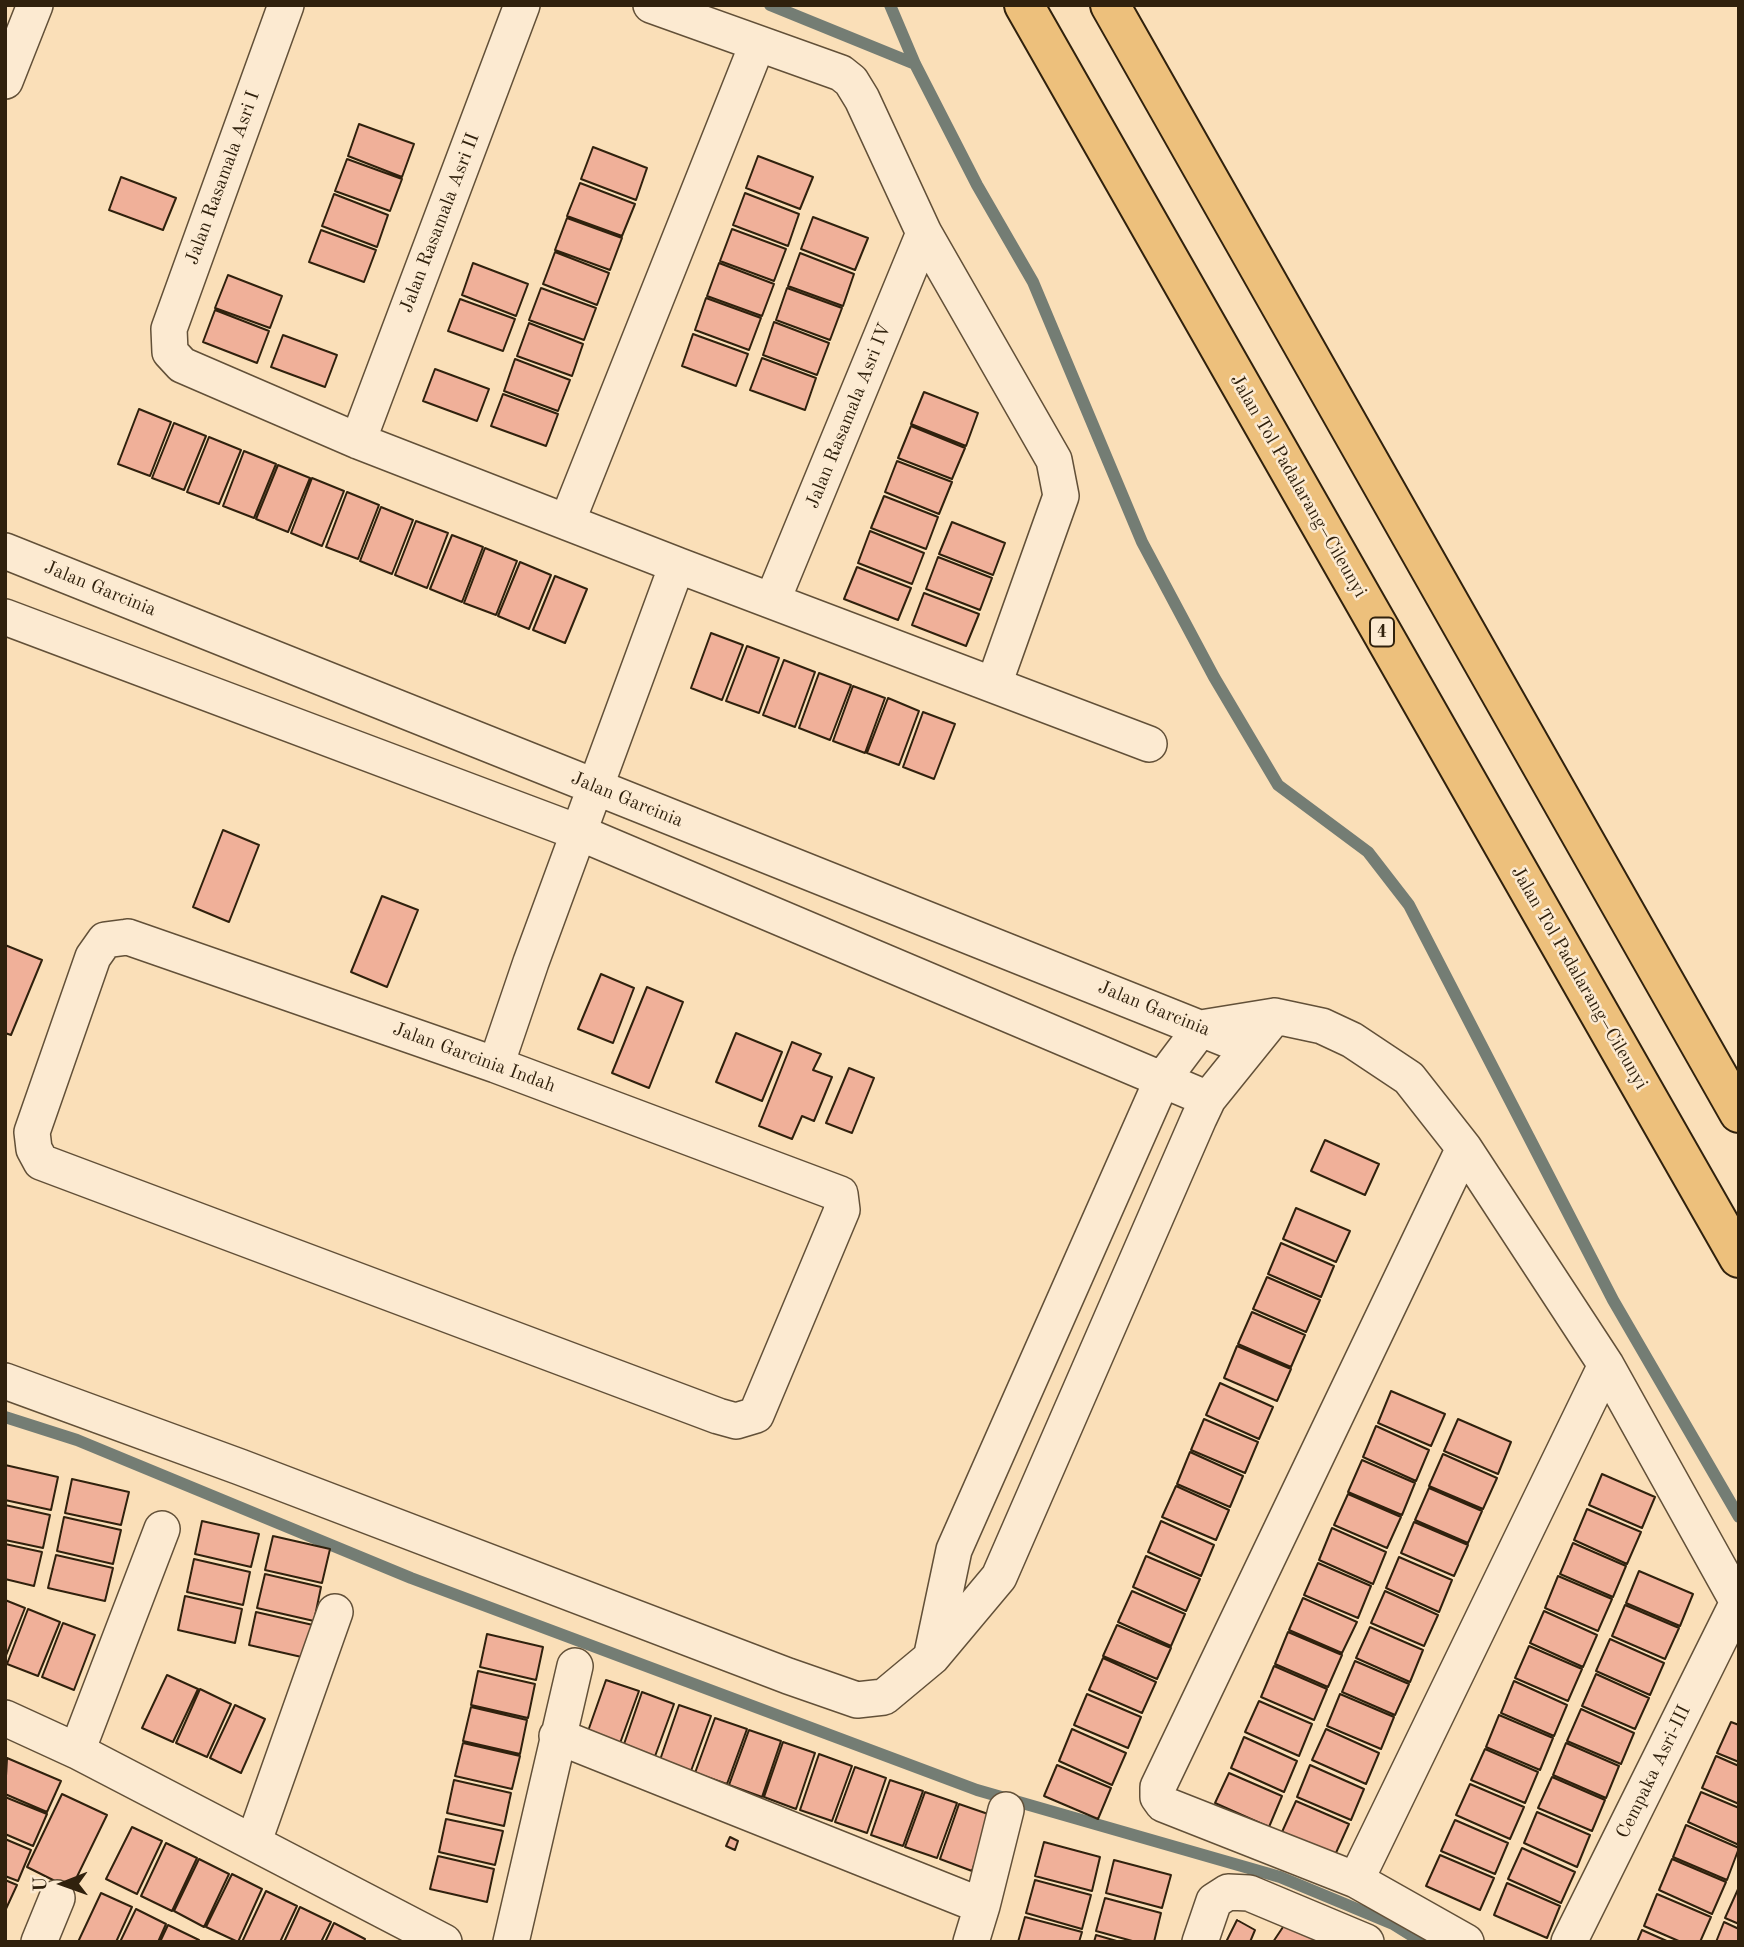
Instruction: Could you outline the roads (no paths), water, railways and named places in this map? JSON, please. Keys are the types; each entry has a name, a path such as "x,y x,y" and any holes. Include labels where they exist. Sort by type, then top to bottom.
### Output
{"highway":[{"name":"Jalan Tol Padalarang–Cileunyi","path":"1024,5 1739,1258"},
{"path":"1110,5 1739,1113"}],"street":[{"path":"5,81 35,5"},
{"name":"Jalan Rasamala Asri I","path":"286,5 169,329 170,352 182,365 358,441"},
{"name":"Jalan Rasamala Asri II","path":"358,441 523,5"},
{"path":"651,5 841,73 852,82 924,233 1054,460 1060,496 994,684"},
{"path":"568,522 757,45"},
{"name":"Jalan Rasamala Asri IV","path":"773,599 924,233"},
{"path":"358,441 1149,744"},
{"name":"Jalan Garcinia","path":"5,551 1249,1048"},
{"path":"496,1065 531,962 677,565"},
{"path":"5,617 580,833 1208,1099"},
{"name":"Jalan Garcinia Indah","path":"128,937 496,1065 840,1194 842,1210 756,1415 736,1421 718,1416 41,1162 34,1149 32,1132 93,957 105,940 128,937"},
{"path":"5,1381 857,1700 884,1697 932,1657 999,1577 1208,1099 1275,1016"},
{"path":"932,1657 954,1550 1162,1080 1201,1028 1275,1016 1322,1026 1352,1040 1409,1078 1464,1147 1606,1365 1738,1603"},
{"path":"1464,1147 1158,1787 1158,1797 1163,1804 1356,1880 1466,1942"},
{"path":"1356,1880 1606,1365"},
{"path":"78,1751 162,1529"},
{"name":"Cempaka Asri-III","path":"1569,1942 1738,1603"},
{"path":"254,1842 335,1612"},
{"path":"510,1942 575,1666"},
{"path":"5,1718 78,1751 444,1942"},
{"path":"557,1736 982,1906"},
{"path":"971,1942 1006,1810"},
{"path":"1200,1942 1214,1901 1228,1892 1249,1893 1366,1942"},
{"path":"39,1942 57,1898"}],"waterway":[{"path":"770,5 915,64"},
{"path":"890,5 915,64 977,185 1033,282 1142,542 1214,677 1278,785 1368,852 1409,905 1613,1300 1739,1517"},
{"path":"5,1417 77,1440 411,1578 977,1790 1280,1877 1393,1924 1422,1942"}]}
